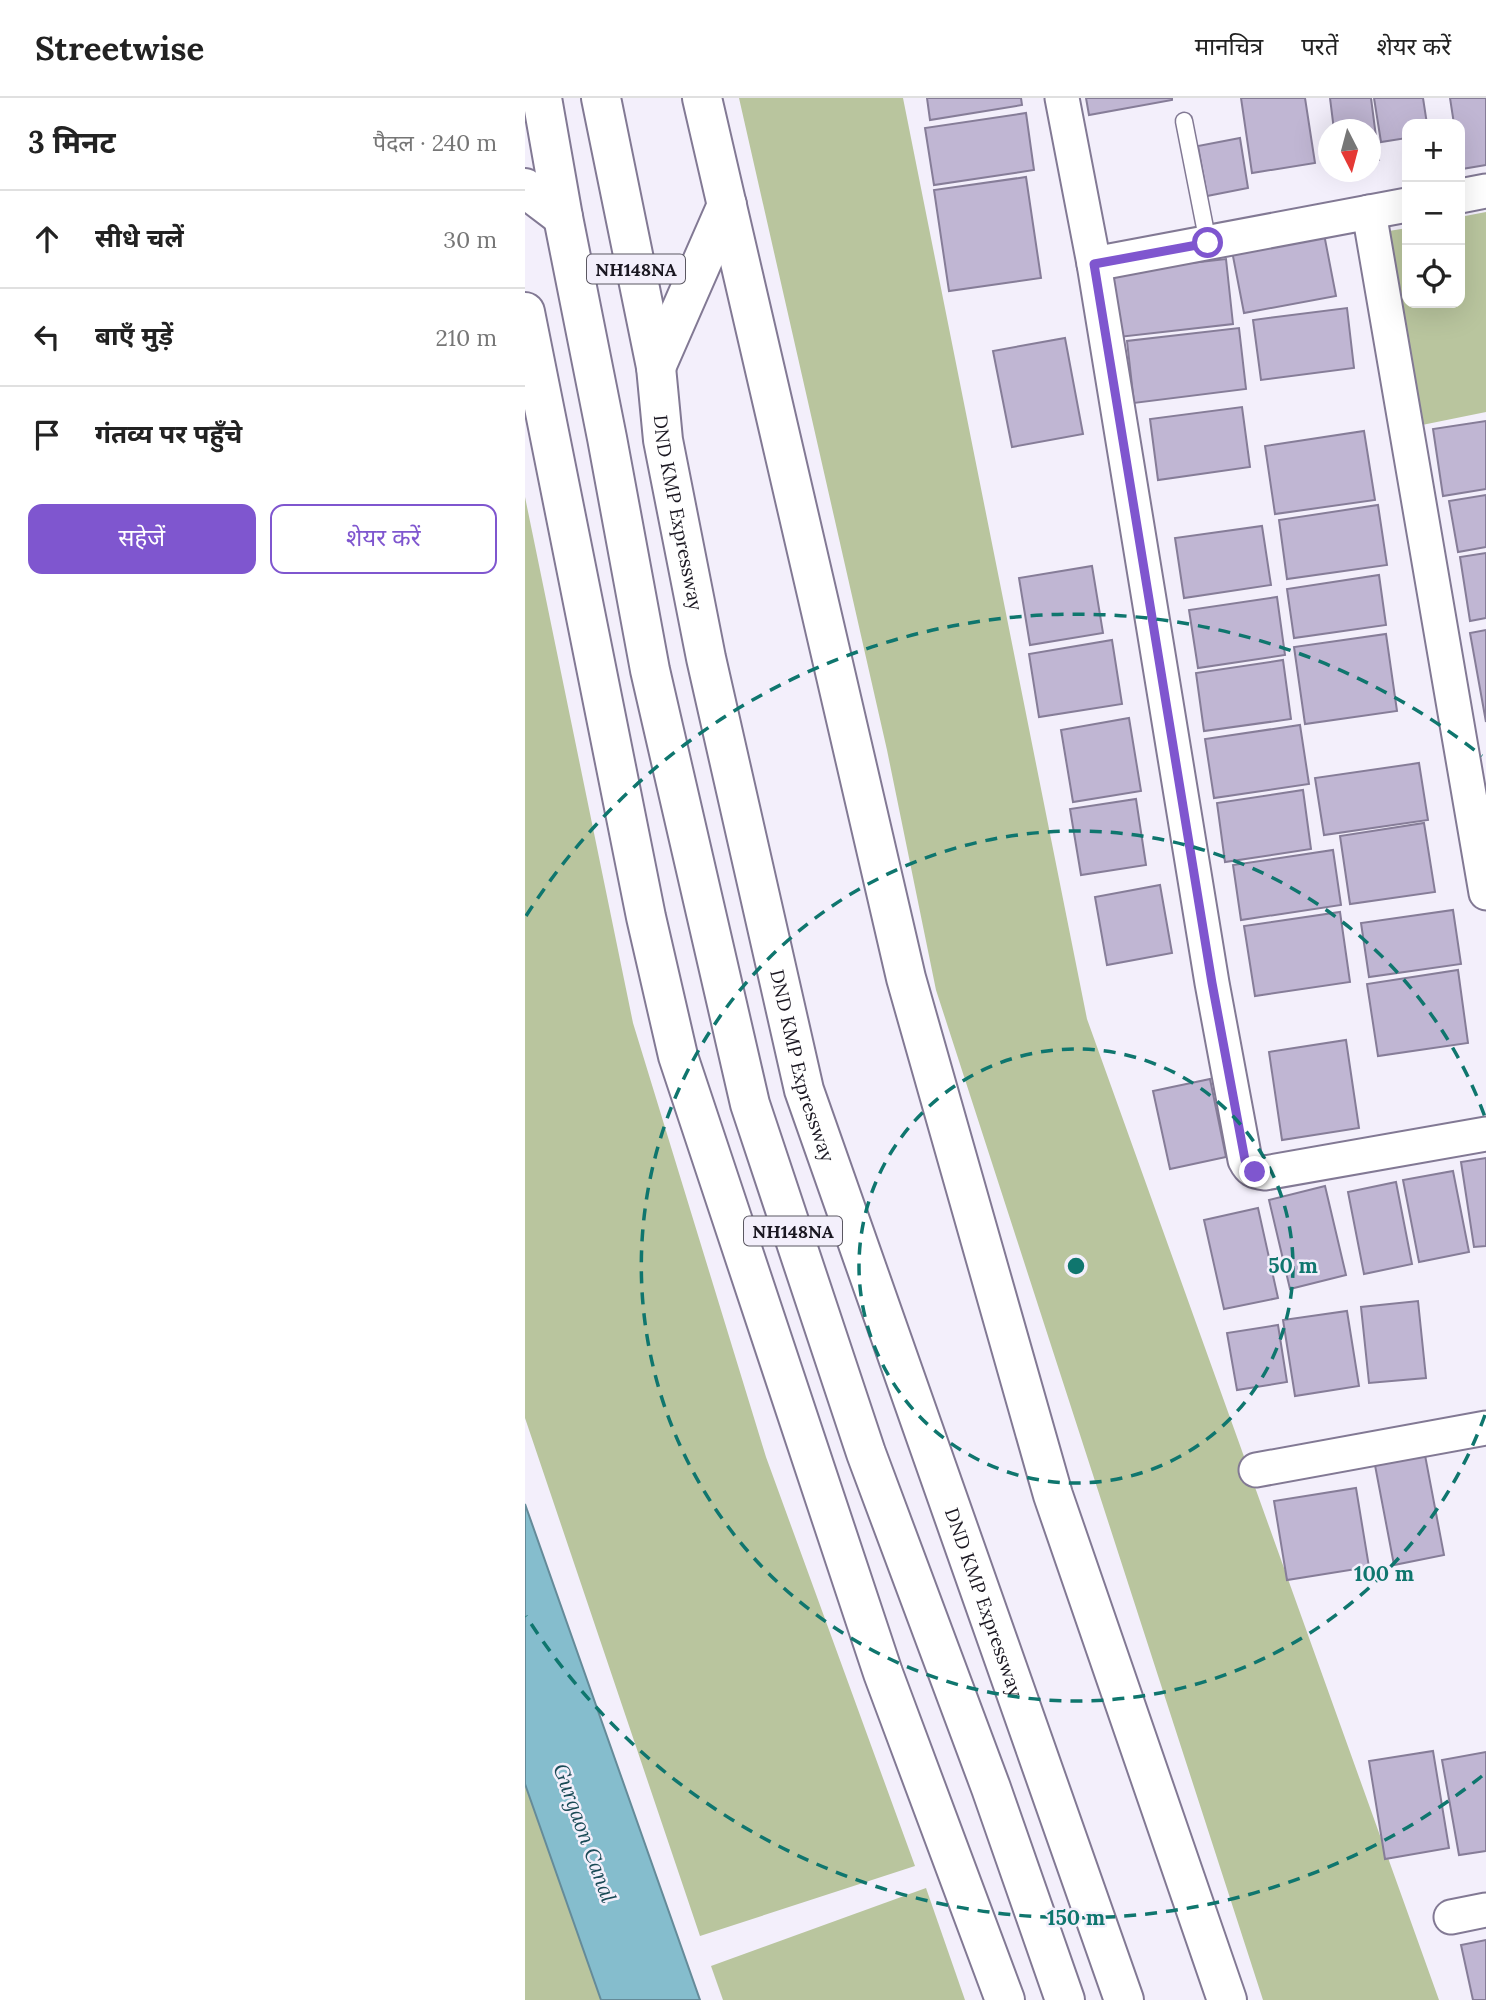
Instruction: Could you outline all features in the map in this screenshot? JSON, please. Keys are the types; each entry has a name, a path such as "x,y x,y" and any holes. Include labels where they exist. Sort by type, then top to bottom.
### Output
{"main road":[{"name":"NH148NA","path":"542,98 650,670 750,1104 866,1453 991,1788 1065,2000"},
{"name":"DND KMP Expressway","path":"601,98 656,368 663,440 704,644 804,1090 1124,2000"},
{"path":"702,98 906,978 1053,1495 1227,2000"},
{"path":"525,188 563,217"},
{"path":"656,368 727,205"},
{"path":"525,312 646,917 678,1056 883,1672 1005,2000"}],"street":[{"path":"1062,98 1094,264 1212,983 1245,1160 1248,1167 1255,1172 1265,1173 1486,1134"},
{"path":"1465,194 1486,191"},
{"path":"1094,264 1402,206"},
{"path":"1369,212 1486,893"},
{"path":"1256,1470 1486,1428"},
{"path":"1451,1917 1486,1910"}],"lane":[{"path":"1184,121 1208,243"}],"green space":[{"path":"739,98 903,98 1087,1019 1439,2000 1263,2000 936,990 887,750"},
{"path":"1486,212 1486,412 1422,425 1383,232 1402,229 1402,308 1465,308 1465,216"},
{"path":"525,497 633,1023 766,1457 915,1866 700,1936 525,1418"},
{"path":"525,1784 601,2000 525,2000"},
{"path":"926,1888 965,2000 723,2000 711,1966"}],"water":[{"name":"Gurgaon Canal","path":"525,1504 700,2000 601,2000 525,1784"}],"building":[{"path":"927,98 1021,98 1022,105 930,120"},
{"path":"1086,98 1172,98 1172,100 1089,115"},
{"path":"1241,98 1305,98 1315,163 1252,173"},
{"path":"1330,98 1371,98 1374,119 1333,119"},
{"path":"1374,98 1423,98 1426,119 1402,119 1402,139 1381,142 1381,119 1377,119"},
{"path":"1450,98 1486,98 1486,165 1465,168 1465,119 1453,119"},
{"path":"1026,113 1034,170 934,185 925,128"},
{"path":"1240,138 1248,188 1207,196 1198,146"},
{"path":"1026,177 1041,278 949,291 934,190"},
{"path":"1324,234 1336,296 1244,313 1232,251"},
{"path":"1226,259 1233,324 1119,337 1112,272"},
{"path":"1347,308 1354,368 1261,380 1253,320"},
{"path":"1239,328 1246,389 1134,403 1127,341"},
{"path":"1065,338 1083,434 1012,447 993,351"},
{"path":"1242,407 1250,467 1158,480 1150,419"},
{"path":"1486,421 1486,489 1443,496 1433,429"},
{"path":"1364,431 1375,500 1275,514 1265,446"},
{"path":"1486,495 1486,547 1458,552 1449,501"},
{"path":"1378,505 1387,565 1287,579 1279,520"},
{"path":"1262,526 1271,585 1184,598 1175,538"},
{"path":"1486,553 1486,618 1470,621 1460,557"},
{"path":"1092,566 1103,633 1030,645 1019,578"},
{"path":"1379,575 1386,625 1294,638 1287,589"},
{"path":"1277,597 1285,655 1198,668 1189,610"},
{"path":"1486,630 1486,722 1470,633"},
{"path":"1386,634 1397,711 1305,724 1294,647"},
{"path":"1112,640 1122,704 1039,717 1029,654"},
{"path":"1283,660 1291,719 1204,731 1196,673"},
{"path":"1129,718 1141,791 1073,802 1061,730"},
{"path":"1300,725 1309,784 1214,798 1205,739"},
{"path":"1419,763 1428,820 1324,835 1315,778"},
{"path":"1303,790 1311,849 1225,862 1217,803"},
{"path":"1136,799 1146,865 1081,875 1070,809"},
{"path":"1424,823 1435,892 1350,904 1340,836"},
{"path":"1333,850 1341,905 1241,920 1233,865"},
{"path":"1160,885 1172,953 1107,965 1095,897"},
{"path":"1453,910 1461,964 1369,977 1361,923"},
{"path":"1340,912 1350,982 1255,996 1244,926"},
{"path":"1458,970 1468,1043 1378,1056 1367,984"},
{"path":"1346,1040 1359,1128 1282,1140 1269,1052"},
{"path":"1210,1079 1226,1157 1170,1169 1153,1091"},
{"path":"1486,1158 1486,1246 1474,1247 1461,1162"},
{"path":"1453,1171 1469,1252 1419,1262 1403,1180"},
{"path":"1396,1182 1412,1264 1364,1274 1348,1192"},
{"path":"1325,1186 1346,1275 1290,1289 1269,1200"},
{"path":"1258,1208 1278,1298 1224,1309 1204,1220"},
{"path":"1418,1301 1426,1378 1369,1383 1361,1307"},
{"path":"1347,1311 1359,1386 1295,1396 1283,1320"},
{"path":"1278,1325 1287,1382 1237,1390 1227,1333"},
{"path":"1424,1450 1444,1555 1394,1565 1374,1460"},
{"path":"1356,1488 1369,1567 1287,1580 1274,1501"},
{"path":"1433,1751 1449,1848 1385,1859 1369,1761"},
{"path":"1486,1752 1486,1851 1459,1855 1442,1760"},
{"path":"1486,1940 1486,2000 1473,2000 1461,1945"}],"route":[{"path":"1208,243 1094,264 1232,1100 1245,1160 1248,1167 1255,1172"}]}
